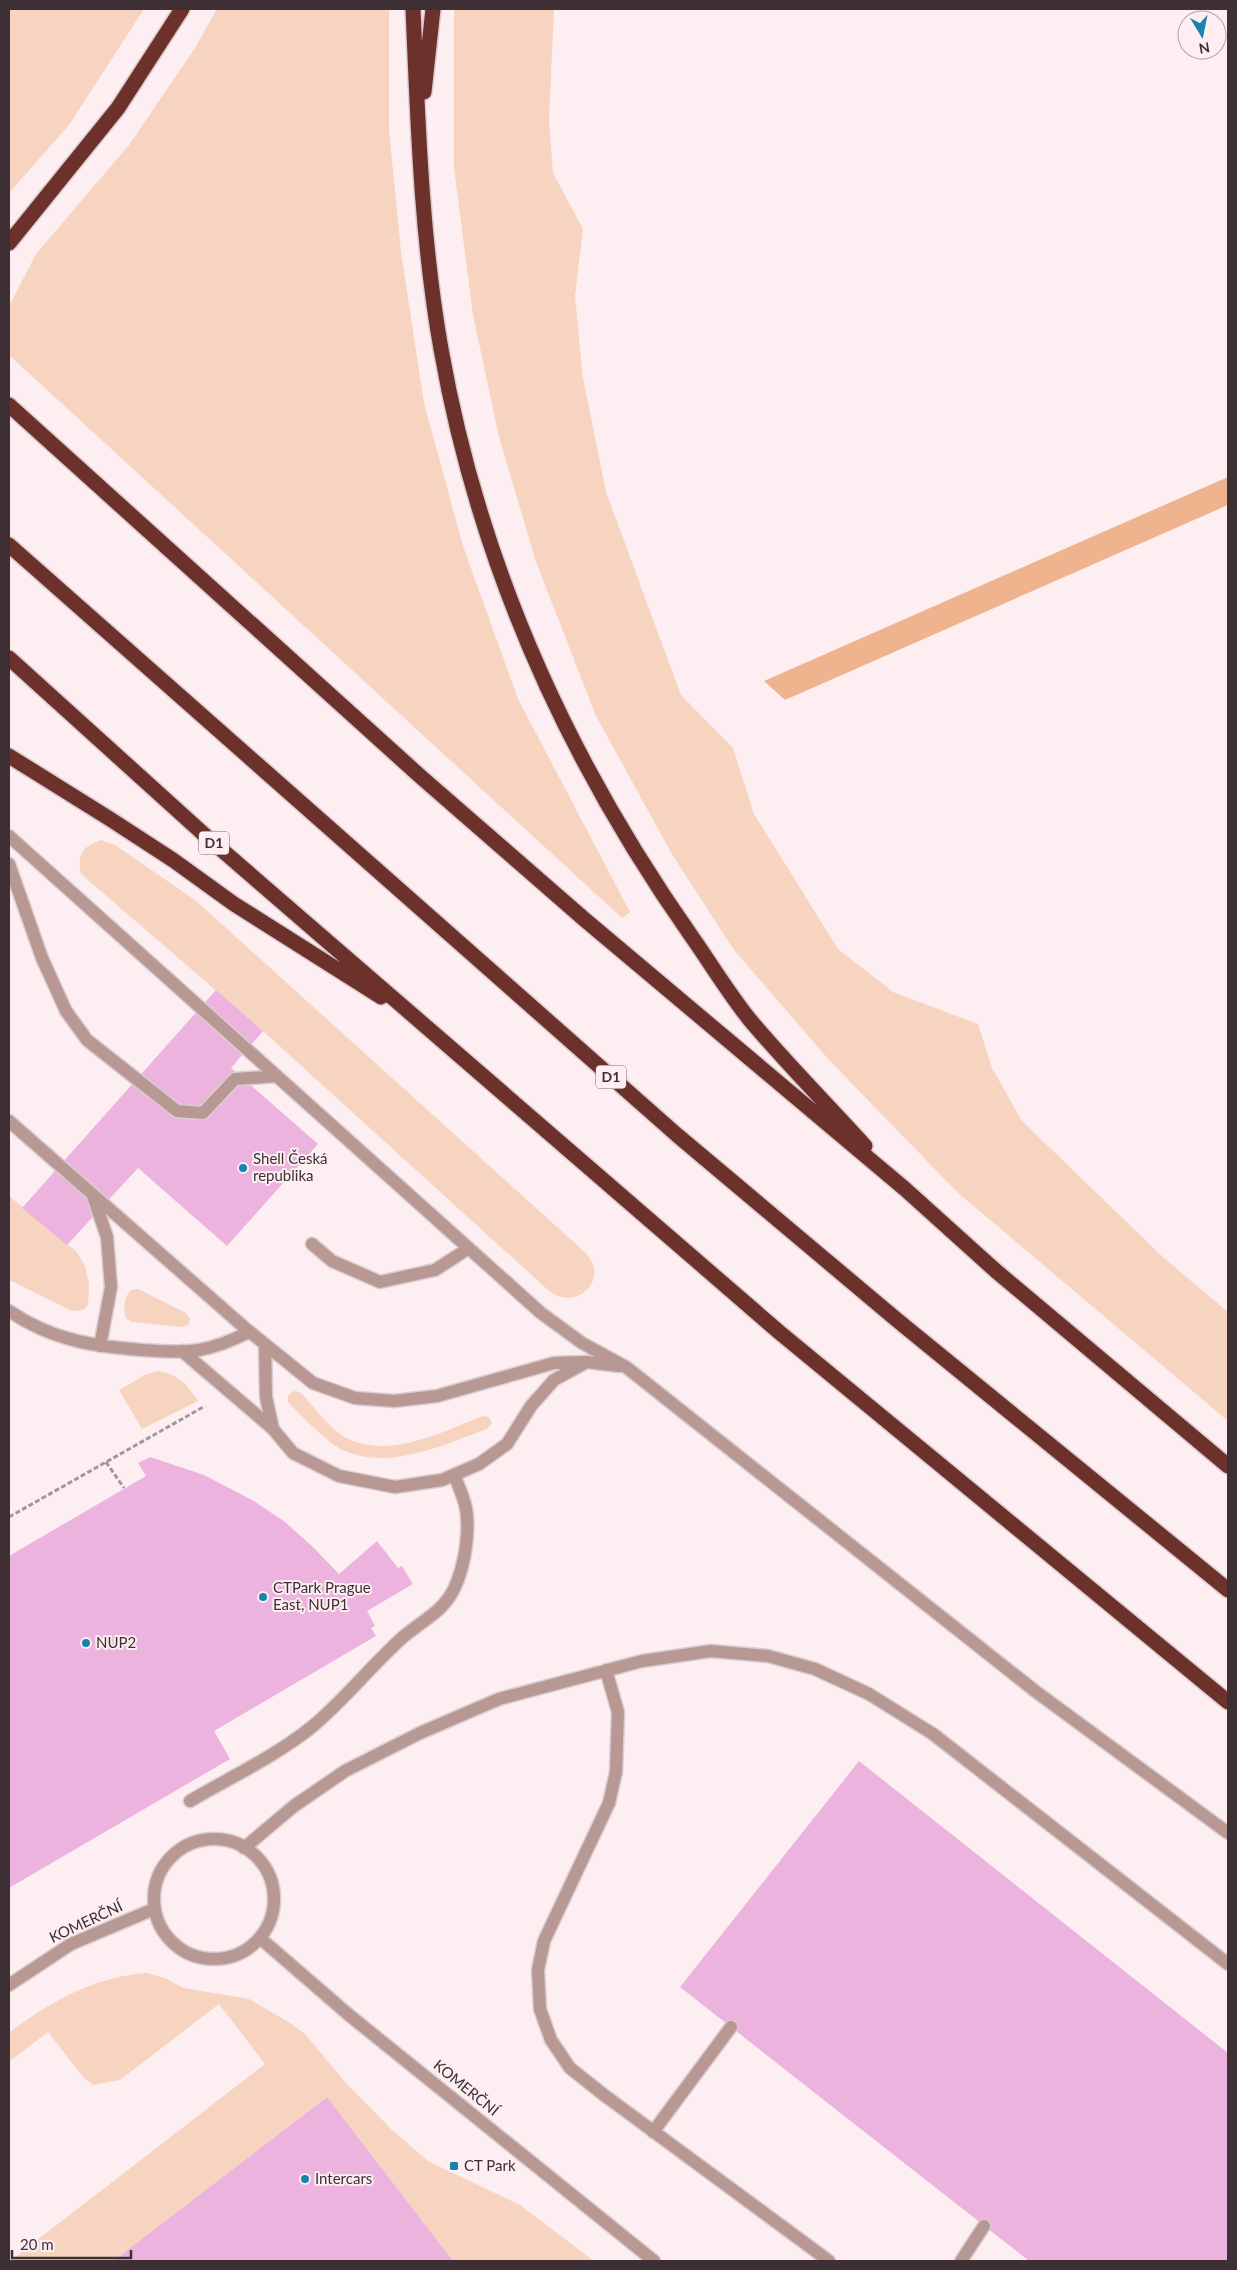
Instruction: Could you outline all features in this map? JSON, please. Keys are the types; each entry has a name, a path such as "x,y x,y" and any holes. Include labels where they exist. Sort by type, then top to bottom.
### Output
{"highway":[{"path":"12,239 118,108 182,9"},
{"path":"413,9 419,143 428,258 441,350 461,440 485,529 511,603 541,677 575,747 613,817 654,884 743,1010 905,1189"},
{"path":"419,143 433,9"},
{"path":"9,405 421,777 584,920 905,1189 996,1271 1228,1466"},
{"name":"D1","path":"9,545 677,1135 897,1320 1228,1590"},
{"name":"D1","path":"9,658 208,838 779,1332 1228,1702"},
{"path":"9,756 173,860 234,904 423,1023"}],"street":[{"path":"9,836 541,1313 582,1343 626,1367 1035,1691 1228,1833"},
{"path":"9,864 42,958 66,1011 88,1040 102,1052 177,1111 203,1113 235,1079 277,1076"},
{"path":"9,1121 249,1332 313,1383 355,1398 394,1401 437,1396 554,1363 588,1362 626,1367"},
{"path":"92,1194 107,1236 111,1287 100,1346"},
{"path":"312,1244 332,1261 380,1282 435,1270 469,1248"},
{"path":"9,1311 25,1322 58,1337 100,1346 182,1351 198,1350 223,1344 249,1332"},
{"path":"265,1344 266,1397 273,1430"},
{"path":"182,1351 273,1430 293,1453 339,1476 395,1487 442,1480 478,1464 507,1444 531,1406 554,1380 588,1362"},
{"path":"190,1801 276,1751 313,1726 366,1676 402,1638 438,1612 454,1590 461,1570 465,1547 465,1505 454,1475"},
{"path":"244,1848 294,1806 346,1771 420,1733 499,1699 642,1662 711,1651 768,1656 815,1669 869,1694 933,1734 1228,1964"},
{"path":"606,1670 618,1712 616,1772 608,1804 544,1941 538,1970 540,2008 551,2040 570,2068 653,2132 829,2261"},
{"path":"207,1840 226,1841 244,1848 258,1859 268,1873 273,1889 273,1907 269,1923 260,1938 245,1950 227,1958 208,1959 189,1954 173,1943 161,1928 154,1909 154,1890 160,1871 172,1856 188,1845 207,1840"},
{"name":"KOMERČNÍ","path":"9,1985 71,1944 154,1909"},
{"name":"KOMERČNÍ","path":"260,1938 349,2015 654,2261"},
{"path":"653,2132 731,2027"},
{"path":"961,2261 984,2226"}],"path":[{"path":"9,1517 229,1392"},
{"path":"106,1462 124,1488"}],"shaded area":[{"path":"9,9 144,9 69,125 9,193"},
{"path":"217,9 389,9 389,130 401,252 424,403 463,546 518,699 630,912 622,918 9,355 9,306 36,254 129,145 195,48"},
{"path":"454,9 554,9 549,120 553,173 583,229 575,296 583,378 606,492 681,695 733,748 754,814 838,949 893,992 978,1024 992,1068 1022,1121 1165,1259 1228,1312 1228,1421 957,1192 829,1060 734,950 673,856 596,716 536,562 499,437 473,315 454,168"},
{"path":"1228,477 1228,505 785,700 764,681"},
{"path":"101,840 115,845 195,900 587,1254 594,1268 594,1275 592,1282 585,1292 567,1298 557,1296 547,1289 263,1031 81,874 80,861 82,852 89,845"},
{"path":"9,1196 77,1252 85,1266 89,1284 88,1305 83,1310 72,1311 9,1280"},
{"path":"138,1289 186,1313 190,1319 188,1325 182,1327 132,1322 126,1318 124,1307 127,1296 131,1290"},
{"path":"157,1371 176,1377 190,1390 198,1401 142,1429 119,1390 145,1375"},
{"path":"294,1391 301,1393 337,1431 351,1440 367,1445 384,1446 418,1440 483,1416 489,1417 492,1423 487,1429 429,1450 387,1458 367,1457 348,1452 319,1433 288,1402 288,1395"},
{"path":"147,1973 165,1978 184,1988 249,1999 290,2023 305,2034 346,2083 391,2129 428,2161 520,2205 594,2261 453,2261 327,2097 113,2261 10,2261 265,2064 219,2004 120,2080 93,2085 83,2077 48,2032 9,2062 9,2033 40,2011 91,1985 128,1975"}],"building":[{"path":"216,990 263,1031 231,1068 318,1144 227,1246 138,1168 67,1245 22,1208"},
{"path":"150,1457 204,1475 254,1501 285,1522 339,1574 377,1541 398,1568 402,1566 413,1584 367,1611 375,1626 371,1628 376,1636 214,1731 230,1759 9,1888 9,1556 146,1476 138,1463"},
{"path":"859,1761 1228,2053 1228,2261 1029,2261 680,1987"},
{"name":"Intercars","path":"327,2097 453,2261 113,2261"}],"place":[{"name":"Shell Česká republika","path":"243,1168"},
{"name":"CTPark Prague East, NUP1","path":"263,1597"},
{"name":"NUP2","path":"86,1643"},
{"name":"CT Park","path":"454,2166"},
{"name":"Intercars","path":"305,2179"}]}
